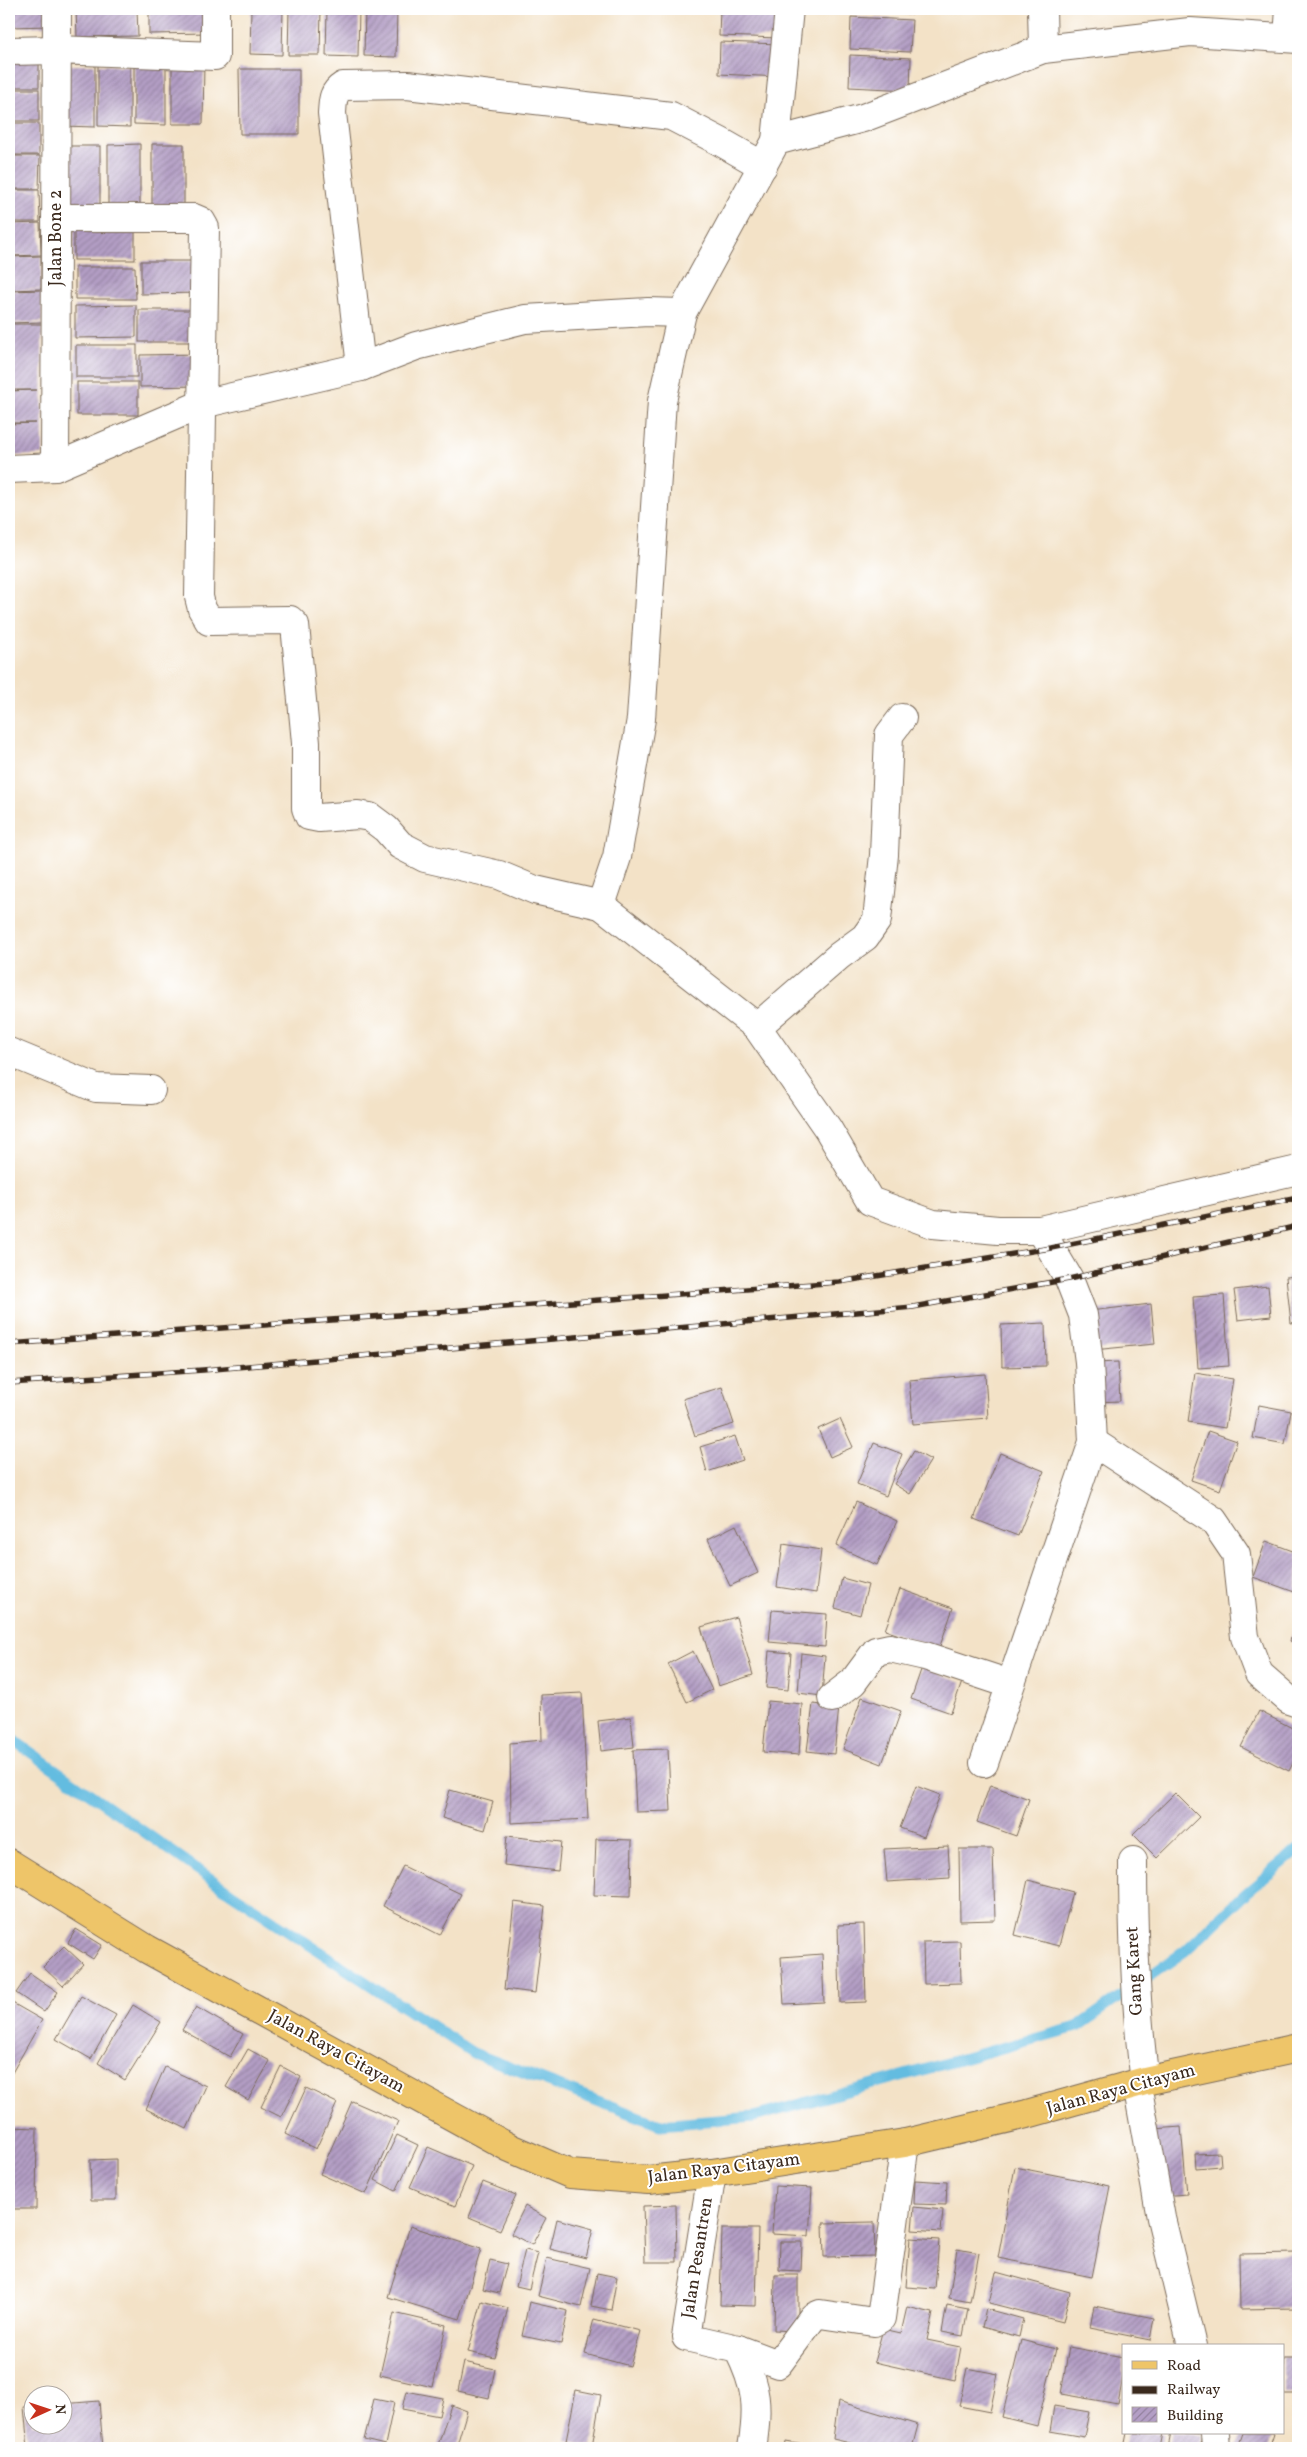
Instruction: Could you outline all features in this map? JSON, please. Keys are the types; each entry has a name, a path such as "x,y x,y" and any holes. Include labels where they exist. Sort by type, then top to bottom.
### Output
{"main road":[{"name":"Jalan Raya Citayam","path":"9,1863 147,1949 510,2148 570,2174 648,2180 712,2173 905,2142 1027,2114 1141,2082 1298,2048"}],"street":[{"name":"Jalan Bone 2","path":"55,467 57,9"},
{"path":"9,51 57,50 215,56 215,9"},
{"path":"602,905 617,857 641,720 662,401 682,313 776,140 789,9"},
{"path":"1042,9 1043,49"},
{"path":"776,140 863,118 1043,49 1190,32 1293,38 1290,9"},
{"path":"361,367 332,114 333,99 336,91 344,86 407,85 671,116 763,166"},
{"path":"56,218 194,218 202,221 205,228 199,597 202,609 209,621 290,620 295,625 306,743 306,808 309,816 319,818 370,817 400,845 425,858 499,875 535,890 602,905 757,1027 828,1129 870,1201 933,1224 998,1230 1040,1230 1298,1170"},
{"path":"9,470 55,467 202,404 361,367 416,346 526,319 648,312 682,313"},
{"path":"757,1027 839,956 865,937 877,920 884,855 890,735 902,718"},
{"path":"9,1052 96,1088 151,1090"},
{"path":"984,1764 1092,1442 1089,1362 1083,1315 1069,1279 1040,1230"},
{"path":"1092,1442 1213,1520 1236,1554 1245,1636 1259,1674 1289,1700 1298,1703"},
{"path":"832,1698 853,1682 876,1651 890,1648 925,1656 1010,1684"},
{"name":"Gang Karet","path":"1133,1861 1133,1946 1141,2082 1161,2218 1192,2344"},
{"path":"738,2349 778,2364 813,2317 820,2314 874,2322 881,2318 905,2142"},
{"name":"Jalan Pesantren","path":"712,2173 686,2337 738,2349"},
{"path":"738,2349 749,2370 756,2394 755,2430 752,2448"},
{"path":"1215,2434 1216,2448"}],"building":[{"path":"9,9 50,9 50,26 9,27"},
{"path":"76,9 137,9 138,36 77,37"},
{"path":"149,9 210,9 210,33 149,34"},
{"path":"251,9 283,9 282,55 250,54"},
{"path":"289,9 321,9 320,55 288,55"},
{"path":"327,9 359,9 358,57 326,56"},
{"path":"365,9 397,9 396,57 364,56"},
{"path":"720,9 781,9 780,38 719,36"},
{"path":"852,9 913,9 913,14 852,11"},
{"path":"851,17 912,20 910,52 850,49"},
{"path":"720,42 781,44 779,77 719,74"},
{"path":"9,55 39,55 39,87 9,87"},
{"path":"850,55 911,58 910,90 849,87"},
{"path":"134,63 166,64 166,125 134,124"},
{"path":"172,63 204,63 203,124 172,124"},
{"path":"63,65 95,65 95,127 63,126"},
{"path":"98,65 130,66 130,127 98,126"},
{"path":"239,69 299,69 299,134 240,134"},
{"path":"9,89 39,89 39,121 9,121"},
{"path":"9,123 39,123 39,155 9,155"},
{"path":"140,144 140,206 108,206 108,145"},
{"path":"152,144 184,144 184,206 152,205"},
{"path":"68,146 100,146 100,207 68,207"},
{"path":"9,156 40,156 39,189 9,189"},
{"path":"9,190 39,190 40,222 9,222"},
{"path":"40,223 41,255 9,256 9,224"},
{"path":"74,228 135,228 135,260 74,260"},
{"path":"41,256 41,289 9,290 9,257"},
{"path":"141,261 202,261 202,293 141,294"},
{"path":"75,267 135,267 136,299 75,299"},
{"path":"42,290 42,322 9,323 9,291"},
{"path":"136,305 136,337 75,338 75,306"},
{"path":"139,310 200,310 200,342 139,342"},
{"path":"9,324 42,324 43,455 9,456 9,424 36,423 9,423 9,391 36,390 9,390"},
{"path":"76,345 137,345 137,377 76,377"},
{"path":"200,354 201,386 140,387 140,355"},
{"path":"77,382 138,382 138,415 77,415"},
{"path":"1298,1276 1298,1322 1291,1323 1286,1277"},
{"path":"1268,1286 1271,1316 1238,1320 1234,1290"},
{"path":"1224,1295 1229,1366 1198,1368 1193,1297"},
{"path":"1151,1304 1155,1344 1093,1350 1089,1311"},
{"path":"1045,1323 1046,1366 1002,1367 1001,1325"},
{"path":"1118,1362 1120,1401 1097,1402 1095,1363"},
{"path":"1195,1373 1233,1379 1225,1428 1188,1422"},
{"path":"985,1374 988,1418 913,1424 909,1380"},
{"path":"722,1387 734,1424 695,1436 683,1399"},
{"path":"1259,1405 1291,1411 1285,1444 1253,1438"},
{"path":"840,1419 853,1447 830,1457 818,1429"},
{"path":"1208,1431 1237,1441 1220,1490 1191,1480"},
{"path":"735,1436 743,1460 707,1472 700,1447"},
{"path":"874,1443 902,1454 886,1496 857,1484"},
{"path":"914,1451 931,1460 910,1494 894,1484"},
{"path":"1000,1453 1044,1471 1018,1536 974,1519"},
{"path":"856,1502 897,1521 877,1565 836,1546"},
{"path":"736,1525 758,1573 730,1586 708,1539"},
{"path":"1266,1541 1298,1553 1297,1593 1253,1577"},
{"path":"783,1544 821,1550 816,1593 777,1587"},
{"path":"842,1578 868,1585 860,1615 835,1608"},
{"path":"900,1589 953,1608 939,1649 885,1630"},
{"path":"772,1610 827,1614 825,1647 769,1642"},
{"path":"1298,1616 1298,1644 1290,1641"},
{"path":"736,1617 753,1675 718,1686 701,1627"},
{"path":"693,1651 712,1690 687,1702 668,1664"},
{"path":"769,1651 791,1653 788,1690 766,1688"},
{"path":"801,1653 825,1656 822,1696 798,1693"},
{"path":"922,1667 962,1682 951,1713 911,1699"},
{"path":"582,1693 588,1819 511,1823 510,1743 542,1740 541,1695"},
{"path":"862,1697 901,1711 882,1764 843,1749"},
{"path":"768,1701 802,1704 799,1755 763,1752"},
{"path":"813,1704 839,1707 834,1754 807,1751"},
{"path":"1259,1711 1298,1731 1298,1753 1289,1771 1241,1747"},
{"path":"631,1717 634,1747 601,1751 598,1721"},
{"path":"668,1749 671,1811 636,1812 633,1750"},
{"path":"990,1785 1029,1799 1016,1836 977,1822"},
{"path":"916,1786 940,1795 924,1837 900,1828"},
{"path":"450,1790 493,1802 485,1830 442,1818"},
{"path":"1175,1793 1199,1817 1157,1858 1133,1834"},
{"path":"507,1836 561,1842 558,1871 504,1865"},
{"path":"596,1839 632,1840 631,1896 594,1895"},
{"path":"948,1846 950,1878 887,1882 884,1849"},
{"path":"959,1849 993,1849 995,1920 960,1921"},
{"path":"403,1866 461,1894 440,1935 383,1906"},
{"path":"1028,1880 1073,1892 1059,1946 1015,1935"},
{"path":"514,1902 545,1906 535,1993 504,1989"},
{"path":"864,1924 866,2002 840,2003 838,1925"},
{"path":"76,1929 102,1945 93,1959 68,1943"},
{"path":"960,1941 961,1983 924,1984 923,1942"},
{"path":"64,1946 83,1964 63,1986 43,1967"},
{"path":"822,1954 824,2002 784,2004 781,1957"},
{"path":"30,1973 58,1992 44,2012 16,1993"},
{"path":"81,1996 116,2015 91,2059 56,2039"},
{"path":"9,2001 42,2020 9,2078"},
{"path":"133,2005 161,2022 125,2080 98,2063"},
{"path":"196,2007 243,2034 230,2057 182,2030"},
{"path":"248,2049 270,2061 248,2100 226,2087"},
{"path":"281,2066 301,2077 281,2117 261,2107"},
{"path":"165,2067 206,2086 187,2129 146,2109"},
{"path":"306,2088 337,2103 316,2149 285,2134"},
{"path":"352,2101 398,2121 366,2194 320,2174"},
{"path":"9,2127 37,2128 36,2209 9,2209"},
{"path":"1181,2127 1187,2194 1160,2196 1154,2129"},
{"path":"397,2135 418,2145 396,2191 375,2180"},
{"path":"428,2147 472,2166 455,2206 410,2187"},
{"path":"1220,2153 1221,2166 1196,2168 1195,2154"},
{"path":"116,2159 116,2200 91,2200 90,2160"},
{"path":"1015,2167 1110,2186 1092,2277 998,2258"},
{"path":"915,2180 947,2182 946,2205 914,2204"},
{"path":"483,2182 516,2195 500,2230 469,2217"},
{"path":"775,2186 812,2188 809,2236 772,2234"},
{"path":"676,2205 677,2262 645,2262 643,2206"},
{"path":"525,2206 546,2218 532,2245 511,2234"},
{"path":"914,2207 943,2210 941,2232 912,2230"},
{"path":"557,2219 593,2229 586,2258 550,2249"},
{"path":"874,2222 875,2256 824,2257 823,2223"},
{"path":"410,2226 481,2249 460,2319 388,2297"},
{"path":"722,2229 758,2229 756,2306 720,2305"},
{"path":"910,2238 939,2240 935,2289 906,2287"},
{"path":"780,2242 802,2242 801,2271 779,2270"},
{"path":"957,2249 979,2253 970,2302 949,2298"},
{"path":"525,2250 538,2253 529,2289 516,2286"},
{"path":"1298,2253 1298,2308 1240,2309 1239,2254"},
{"path":"547,2258 590,2268 581,2307 538,2296"},
{"path":"490,2260 507,2264 499,2293 483,2289"},
{"path":"996,2272 1070,2292 1063,2322 989,2303"},
{"path":"597,2273 617,2277 611,2310 591,2306"},
{"path":"775,2275 798,2275 798,2331 774,2330"},
{"path":"482,2301 508,2308 495,2358 468,2352"},
{"path":"529,2302 568,2311 561,2344 522,2336"},
{"path":"947,2305 968,2309 963,2336 942,2332"},
{"path":"1094,2306 1154,2318 1150,2340 1090,2328"},
{"path":"907,2307 933,2313 927,2340 961,2347 955,2380 874,2362 883,2329 901,2333"},
{"path":"986,2309 1023,2319 1019,2337 982,2327"},
{"path":"394,2313 446,2325 433,2387 380,2375"},
{"path":"594,2319 640,2331 630,2366 585,2354"},
{"path":"1021,2340 1056,2349 1037,2426 1002,2417"},
{"path":"1069,2347 1122,2357 1122,2382 1118,2404 1061,2394"},
{"path":"1284,2358 1298,2358 1298,2394 1284,2394"},
{"path":"464,2362 495,2369 489,2398 458,2391"},
{"path":"967,2368 998,2374 990,2412 959,2406"},
{"path":"576,2390 601,2395 592,2446 566,2441"},
{"path":"406,2391 443,2398 439,2416 402,2409"},
{"path":"374,2399 394,2403 385,2445 364,2440"},
{"path":"99,2401 103,2448 28,2448 27,2434 72,2434 72,2403"},
{"path":"838,2401 918,2425 912,2448 871,2448 833,2439"},
{"path":"451,2405 467,2411 456,2448 437,2448"},
{"path":"1054,2406 1089,2412 1084,2437 1050,2431"},
{"path":"1127,2434 1163,2434 1160,2448 1124,2448"},
{"path":"1171,2434 1202,2435 1200,2448 1168,2448"},
{"path":"1243,2434 1274,2434 1269,2448 1238,2447"},
{"path":"786,2442 815,2447 815,2448 785,2448"}],"waterway":[{"path":"9,1737 231,1893 473,2053 660,2125 754,2117 1077,2027 1185,1951 1245,1894 1298,1850"}],"railway":[{"path":"9,1344 839,1282 1051,1248 1298,1198"},
{"path":"9,1383 203,1370 913,1307 1069,1279 1298,1226"}]}
